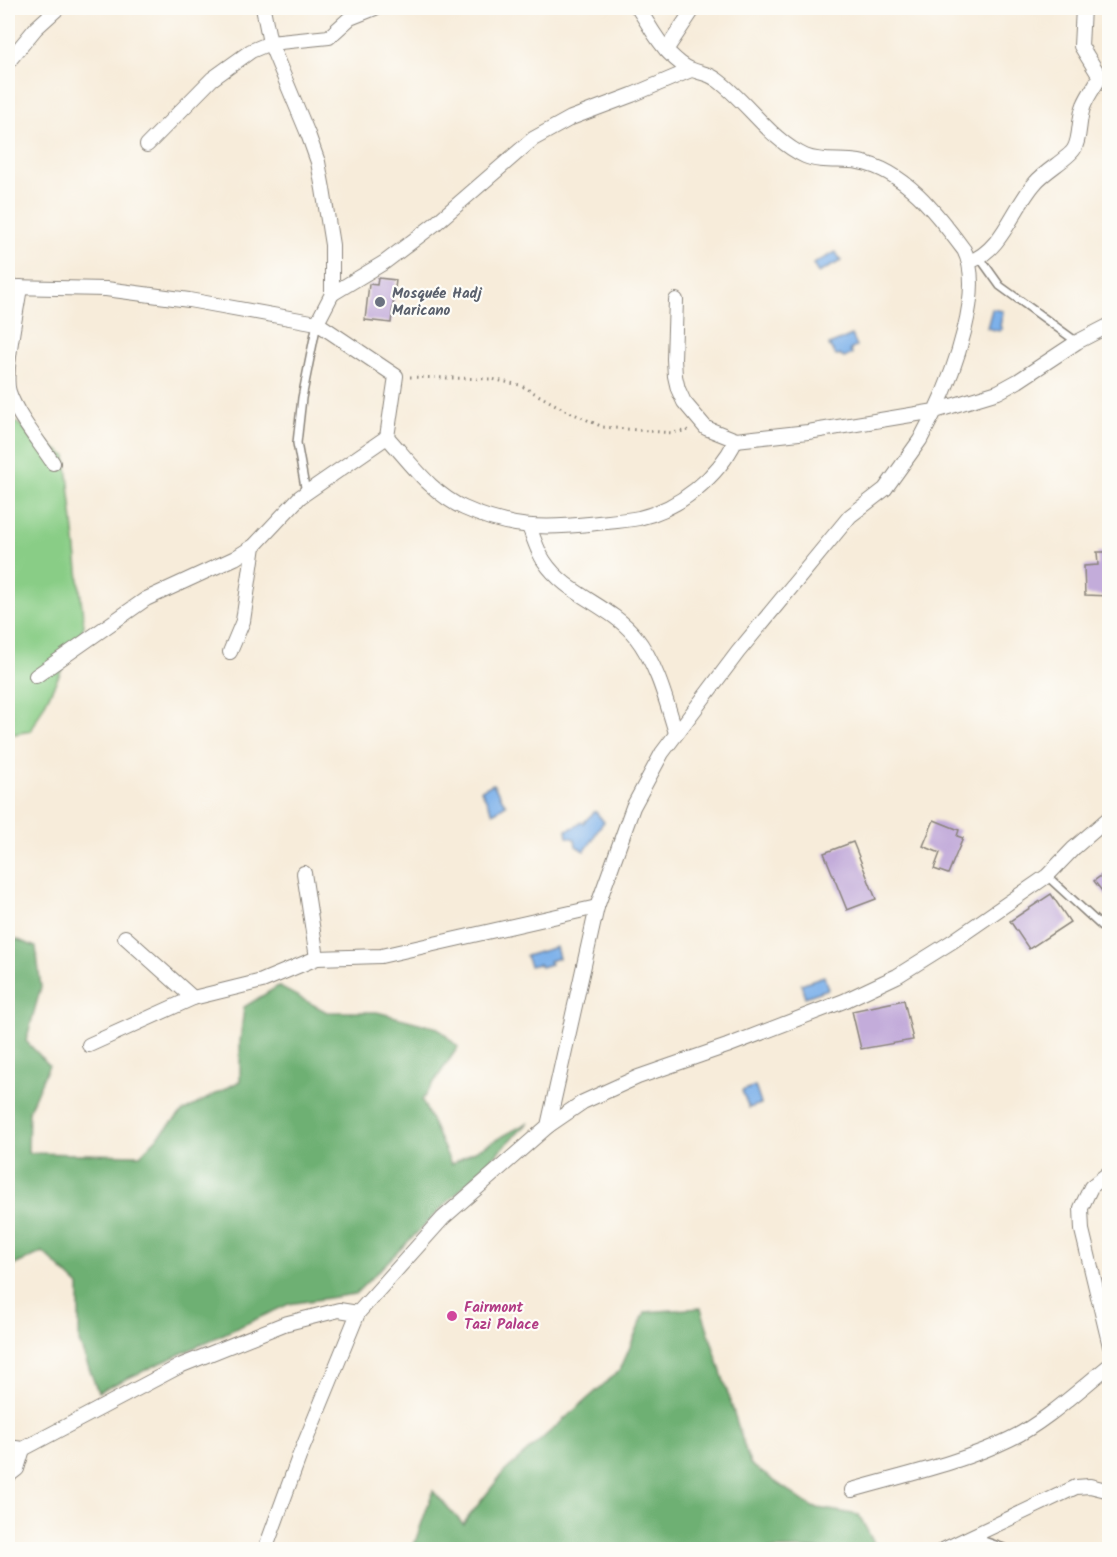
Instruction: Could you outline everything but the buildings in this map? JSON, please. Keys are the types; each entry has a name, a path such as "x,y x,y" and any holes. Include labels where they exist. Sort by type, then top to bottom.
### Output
{"street":[{"path":"8,62 36,28 58,8"},
{"path":"263,8 270,43 318,162 332,245 332,294 317,322"},
{"path":"147,145 223,70 251,51 270,43 329,37 350,18 375,8"},
{"path":"638,8 666,50 691,70 715,78 781,140 803,155 825,160 858,162 894,175 919,197 975,260"},
{"path":"666,50 694,8"},
{"path":"548,1125 597,907 633,807 645,781 676,733 738,652 850,516 885,489 920,440 952,374 965,322 975,260 998,239 1036,182 1073,152 1078,142 1078,127 1084,105 1105,76 1081,46 1083,8"},
{"path":"332,294 385,261 435,224 533,139 571,118 691,70"},
{"path":"36,676 146,599 226,563 254,546 300,497 387,437 396,376 317,322 189,300 106,289 14,287 8,388 18,409 52,463"},
{"path":"676,300 674,359 676,382 684,402 706,428 736,440 808,432 936,411 998,392 1077,342 1110,325"},
{"path":"387,437 435,489 447,498 476,513 514,525 529,527 558,527 639,518 672,506 694,490 725,460 736,440"},
{"path":"529,527 543,561 560,579 614,616 634,635 647,654 663,689 676,733"},
{"path":"230,652 243,621 254,546"},
{"path":"265,1550 299,1457 358,1313 443,1218 548,1125 583,1102 638,1077 844,1001 897,976 953,941 1047,876 1073,849 1110,818"},
{"path":"303,873 317,958"},
{"path":"89,1045 193,998 262,981 317,958 381,956 597,907"},
{"path":"125,937 193,998"},
{"path":"1110,1172 1091,1187 1081,1208 1082,1230 1110,1346"},
{"path":"8,1447 23,1449 182,1365 284,1323 339,1310 358,1313"},
{"path":"852,1490 969,1455 1010,1439 1029,1428 1110,1365"},
{"path":"8,1476 16,1469 23,1449"},
{"path":"943,1550 1076,1486 1090,1486 1110,1491"}],"lane":[{"path":"975,260 1000,286 1077,342"},
{"path":"300,497 305,487 297,443 302,398 317,322"},
{"path":"1047,876 1110,934"},
{"path":"969,1536 1010,1550"}],"path":[{"path":"396,376 492,379 520,385 565,411 603,427 672,433 706,428"}],"green space":[{"path":"8,417 66,456 84,626 31,731 8,735"},
{"path":"8,936 36,947 41,987 26,1041 49,1065 29,1110 28,1153 140,1155 182,1112 240,1081 240,1041 244,1007 278,986 327,1012 377,1012 438,1028 458,1047 422,1100 451,1164 529,1122 355,1294 289,1304 98,1392 79,1342 79,1286 43,1252 8,1268"},
{"path":"701,1308 750,1464 812,1507 859,1515 877,1549 411,1549 433,1491 463,1524 503,1473 620,1370 645,1312"}],"water":[{"path":"836,252 841,261 818,273 813,264"},
{"path":"992,309 1003,311 1000,326 1002,329 999,331 987,328"},
{"path":"852,335 857,346 850,350 852,354 844,358 841,355 836,356 829,345"},
{"path":"493,784 506,805 493,813 481,790"},
{"path":"595,811 604,822 584,851 576,846 575,839 567,837 566,830 583,823"},
{"path":"556,947 559,958 549,961 551,964 541,967 539,964 530,966 526,956"},
{"path":"824,976 828,989 805,997 801,984"},
{"path":"755,1086 761,1104 749,1108 742,1091"}],"place":[{"name":"Mosquée Hadj Maricano","path":"380,302"},
{"name":"Fairmont Tazi Palace","path":"452,1316"}]}
